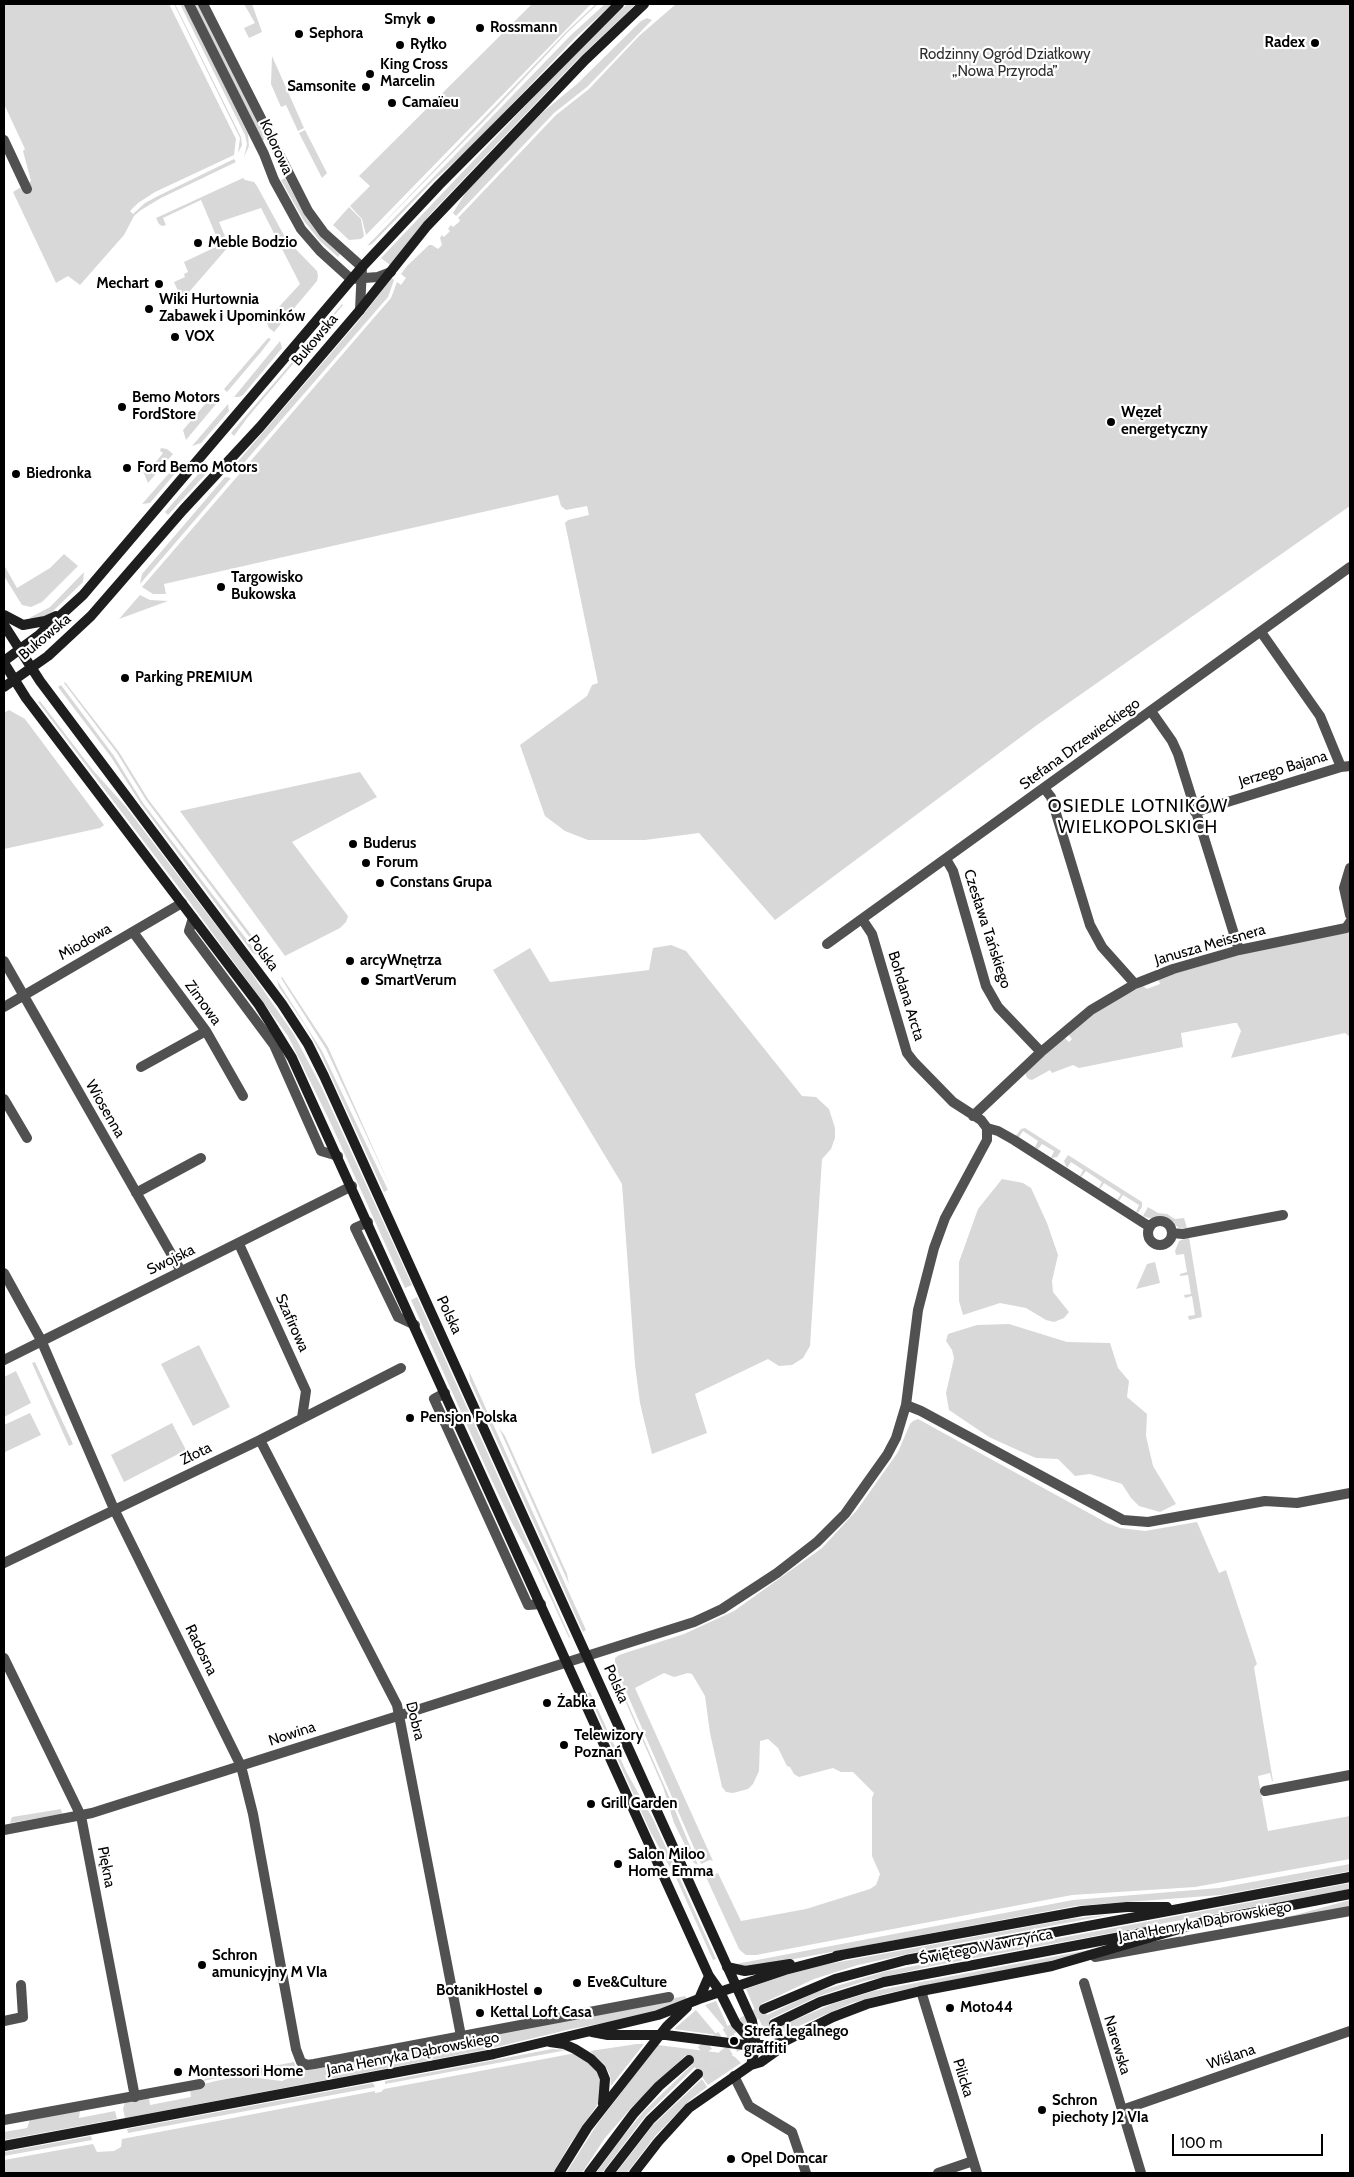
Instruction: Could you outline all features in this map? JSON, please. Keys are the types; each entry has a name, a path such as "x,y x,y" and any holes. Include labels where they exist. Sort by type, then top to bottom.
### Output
{"main road":[{"name":"Bukowska","path":"4,662 68,610 102,574 138,528 356,279 362,267 439,185 619,4"},
{"name":"Bukowska","path":"4,687 48,656 91,616 183,510 260,427 360,310 427,226 584,60 644,4"},
{"path":"4,615 23,625 45,621 68,610"},
{"name":"Polska","path":"4,625 32,669 261,975 308,1044 338,1106 752,2021 756,2046 751,2065"},
{"path":"4,662 26,698 259,1005 284,1044 352,1186 709,1976 736,2024 756,2046"},
{"name":"Jana Henryka Dąbrowskiego","path":"1195,1906 1350,1877"},
{"name":"Jana Henryka Dąbrowskiego","path":"1210,1920 1350,1894"},
{"path":"727,1967 745,1970 842,1955 1082,1911 1127,1907 1195,1906"},
{"name":"Świętego Wawrzyńca","path":"764,2009 818,1985 880,1966 1195,1906"},
{"path":"634,2173 688,2108 751,2065 761,2062 775,2052 785,2041 850,2010 921,1991 1065,1963 1210,1920"},
{"name":"Świętego Wawrzyńca","path":"774,2024 820,2002 884,1982 1210,1920"},
{"name":"Jana Henryka Dąbrowskiego","path":"4,2146 450,2063 591,2032 607,2026 658,2015 785,1970 842,1955"},
{"path":"560,2173 580,2138 601,2110 660,2034 696,2000 709,1976"},
{"name":"Jana Henryka Dąbrowskiego","path":"591,2032 608,2034 660,2034 756,2046 771,2045 785,2041"},
{"path":"544,2041 572,2047 591,2059 601,2069 606,2088 601,2110"},
{"path":"589,2173 634,2113 689,2060"},
{"path":"609,2173 650,2120 698,2074"}],"street":[{"name":"Kolorowa","path":"189,4 288,209 311,242 356,279"},
{"name":"Kolorowa","path":"203,4 308,211 324,233 362,267"},
{"path":"4,140 27,189"},
{"path":"360,310 356,279 378,277 391,272"},
{"name":"Stefana Drzewieckiego","path":"827,944 1350,567"},
{"path":"1261,632 1320,716 1346,767"},
{"path":"1151,711 1172,741 1178,754 1239,950"},
{"name":"Jerzego Bajana","path":"1196,812 1346,767"},
{"path":"1044,788 1051,798 1090,925 1102,947 1135,984"},
{"name":"Czesława Tańskiego","path":"946,859 953,871 986,986 998,1007 1041,1052"},
{"path":"1350,868 1344,888 1350,914"},
{"name":"Miodowa","path":"4,1007 182,903"},
{"name":"Bohdana Arcta","path":"862,919 872,934 907,1052 914,1062 953,1102 981,1120 987,1128 998,1131 1014,1140 1150,1227"},
{"name":"Janusza Meissnera","path":"973,1116 1041,1052 1090,1010 1135,984 1172,969 1239,950 1346,928 1350,922"},
{"name":"Zimowa","path":"133,932 206,1031 244,1096"},
{"name":"Wiosenna","path":"4,961 181,1272"},
{"path":"142,1066 206,1031"},
{"path":"4,1099 27,1138"},
{"name":"Nowina","path":"4,1830 81,1816 694,1622 722,1609 777,1573 816,1542 844,1514 887,1455 896,1438 906,1405 918,1310 934,1248 945,1218 987,1140 987,1128"},
{"path":"136,1193 201,1158"},
{"name":"Swojska","path":"4,1360 352,1186"},
{"path":"1172,1233 1183,1234 1283,1215"},
{"path":"1163,1221 1170,1226 1172,1233 1167,1243 1156,1245 1148,1236 1150,1227 1155,1222 1163,1221"},
{"name":"Szafirowa","path":"239,1244 306,1390 302,1418"},
{"name":"Radosna","path":"4,1273 41,1340 114,1509 241,1766 255,1824 296,2049 302,2062"},
{"name":"Złota","path":"4,1563 260,1440 400,1368"},
{"path":"445,1393 434,1398 528,1605 541,1604"},
{"path":"906,1405 922,1411 1116,1517 1128,1521 1148,1522 1265,1501 1297,1503 1350,1493"},
{"name":"Dobra","path":"260,1440 397,1705 461,2036"},
{"name":"Piękna","path":"4,1658 81,1816 135,2096"},
{"path":"1265,1791 1350,1776"},
{"name":"Jana Henryka Dąbrowskiego","path":"1065,1963 1350,1911"},
{"name":"Narewska","path":"1084,1983 1141,2173"},
{"path":"4,2021 23,2017 21,1985"},
{"name":"Pilicka","path":"921,1991 977,2173"},
{"name":"Jana Henryka Dąbrowskiego","path":"302,2062 307,2065 314,2064 669,1997"},
{"name":"Wiślana","path":"1122,2110 1350,2031"},
{"path":"734,2076 749,2106 792,2132 806,2173"},
{"path":"4,2120 200,2084"},
{"path":"938,2173 973,2161"}],"green space":[{"path":"4,4 169,4 236,139 234,155 155,192 138,203 130,211 133,214 145,203 158,196 234,159 236,162 161,198 141,210 134,216 124,235 80,285 68,276 56,283 13,192 31,181 23,151 25,149 4,104"},
{"path":"174,4 241,137 242,145 238,153 240,138"},
{"path":"180,4 184,4 248,134 249,146 244,157 247,144 245,135"},
{"path":"194,4 199,4 263,133 264,140 262,140"},
{"path":"244,4 252,4 262,32 249,38 244,28 255,23"},
{"path":"532,4 591,4 366,235 362,219 350,206 370,186 359,176"},
{"path":"598,4 568,32 371,236 567,31"},
{"path":"605,4 612,4 575,38 471,147 434,180 372,244 367,246 571,35"},
{"path":"627,4 636,4 577,60 432,212 390,265 381,258 548,82"},
{"name":"Rodzinny Ogród Działkowy „Nowa Przyroda”","path":"676,4 1350,4 1350,506 1037,725 775,920 699,833 645,840 588,840 565,831 545,816 520,745 587,696 592,685 598,683 565,523 568,520 589,515 587,506 566,510 561,506 558,495 164,584 166,594 153,594 142,587 391,298 397,282 401,285 406,278 401,274 407,266 429,245 438,249 442,245 440,238 442,235 444,237 450,231 448,229 451,225 453,227 459,222 458,218 556,115 589,89 639,36"},
{"path":"647,18 652,20 587,87 554,113 456,216 453,213 466,192 543,112 577,84 641,21"},
{"path":"272,56 304,128 298,131 286,105 281,107 271,84"},
{"path":"305,130 327,173 322,178 299,133"},
{"path":"243,178 254,182 286,239 317,271 317,281 274,332 269,328 266,321 300,284 261,208 219,222 229,246 182,300 174,282 185,277 184,274 188,272 184,262 220,245 201,200 163,218 166,225 162,226 159,224 156,218"},
{"path":"285,178 307,219 323,239 340,254 338,257 320,241 304,221 281,180"},
{"path":"349,207 361,219 364,236 361,239 349,240 333,225"},
{"path":"392,278 394,280 388,297 236,472 234,466 356,324"},
{"path":"343,305 234,436 231,433"},
{"path":"268,338 271,339 227,392 224,389"},
{"path":"280,341 282,348 278,353 243,395 234,397"},
{"path":"217,394 221,398 186,440 183,430 213,395"},
{"path":"228,404 229,411 201,443 192,446"},
{"path":"161,448 167,449 173,454 148,483 140,464 151,468 163,453 160,451"},
{"path":"179,462 178,470 150,503 142,504"},
{"path":"207,464 211,467 168,515 165,512"},
{"path":"225,477 231,478 140,584 142,574"},
{"path":"64,554 78,566 42,602 31,607 22,605 4,576 4,565 17,588 50,568"},
{"path":"84,572 83,582 53,611 44,617 28,621 31,617 50,607"},
{"path":"140,595 150,600 168,601 119,619"},
{"path":"65,682 119,752 148,799 268,957 266,959 146,800 117,753"},
{"path":"61,685 114,756 143,803 260,957 252,952 141,804 111,757 58,687"},
{"path":"40,701 92,769 126,807 241,958 293,1033 321,1086 412,1285 405,1288 332,1126 288,1036 186,897 38,702"},
{"path":"9,710 25,719 104,825 100,828 4,849 4,713"},
{"path":"360,772 377,797 292,842 348,916 346,922 340,928 285,956 180,811"},
{"path":"1350,931 1350,1037 1345,1033 1231,1058 1241,1031 1237,1023 1234,1023 1181,1033 1183,1047 1079,1068 1073,1065 1052,1073 1050,1070 1032,1080 1026,1076 1026,1073 1064,1037 1069,1042 1072,1039 1068,1034 1080,1024 1106,1005 1143,986 1147,989 1160,984 1158,978 1249,952"},
{"path":"671,945 686,951 802,1096 816,1097 829,1109 835,1128 835,1138 831,1149 822,1159 810,1346 803,1358 792,1365 779,1366 768,1359 695,1394 707,1433 652,1454 640,1403 635,1365 622,1184 493,970 530,948 550,982 649,970 653,948"},
{"path":"282,977 328,1047 391,1188 326,1049"},
{"path":"277,980 322,1051 388,1190 384,1192 320,1052 305,1025 279,987"},
{"path":"1025,1128 1061,1151 1057,1157 1051,1158 1054,1151 1042,1144 1038,1149 1035,1147 1038,1141 1023,1131 1019,1137 1016,1136 1021,1129"},
{"path":"1068,1155 1142,1202 1142,1207 1138,1213 1136,1212 1139,1205 1123,1195 1119,1201 1117,1200 1121,1194 1104,1183 1100,1189 1102,1182 1086,1171 1081,1177 1083,1170 1071,1162 1067,1168 1064,1161"},
{"path":"1002,1179 1023,1183 1031,1188 1047,1223 1058,1255 1052,1281 1053,1292 1069,1312 1064,1318 1054,1322 1046,1320 1026,1308 1000,1303 963,1315 959,1301 959,1262 978,1209"},
{"path":"1148,1207 1175,1219 1184,1218 1187,1228 1179,1228 1166,1218 1143,1216"},
{"path":"1189,1237 1202,1317 1189,1320 1188,1316 1195,1315 1192,1296 1185,1298 1184,1295 1191,1294 1188,1275 1180,1276 1180,1274 1187,1272 1184,1254 1176,1255 1175,1251 1179,1241"},
{"path":"1155,1262 1160,1283 1136,1289 1147,1264"},
{"path":"417,1297 569,1638 536,1566 512,1523 487,1470 411,1300"},
{"path":"1009,1324 1067,1342 1110,1343 1118,1368 1129,1381 1127,1397 1147,1414 1146,1436 1153,1466 1176,1504 1160,1512 1139,1506 1122,1484 1090,1474 1075,1476 1058,1459 1036,1458 1022,1452 989,1437 949,1410 946,1393 954,1358 952,1350 946,1341 948,1334 977,1325"},
{"path":"199,1345 230,1407 193,1426 161,1364"},
{"path":"35,1362 73,1444 69,1446 32,1363"},
{"path":"16,1371 31,1403 4,1417 4,1377"},
{"path":"469,1371 586,1630 583,1632 470,1381"},
{"path":"30,1413 41,1435 5,1452 4,1425"},
{"path":"918,1419 1107,1523 1120,1528 1145,1531 1197,1522 1219,1573 1226,1570 1257,1664 1254,1667 1273,1781 1270,1773 1258,1776 1268,1831 1350,1816 1350,1859 1195,1887 1072,1895 756,1955 746,1955 739,1949 706,1877 718,1873 741,1921 806,1909 870,1889 876,1885 880,1874 872,1856 872,1798 874,1793 853,1772 841,1772 833,1768 799,1777 787,1766 778,1748 768,1739 760,1741 759,1771 753,1784 748,1789 733,1793 726,1792 722,1787 710,1733 705,1696 692,1674 688,1673 674,1677 664,1673 635,1688 713,1861 710,1860 701,1864 615,1666 615,1658 619,1655 684,1634 734,1611 822,1548 857,1510 898,1452 910,1424"},
{"path":"172,1423 186,1450 124,1482 111,1455"},
{"path":"499,1428 505,1436 567,1574 569,1584"},
{"path":"617,1679 698,1865 694,1863 674,1823 663,1787"},
{"path":"590,1692 627,1773 653,1819 716,1959 713,1960 677,1880 650,1831 588,1693"},
{"path":"61,1809 62,1814 10,1823 12,1817"},
{"path":"1350,1864 1350,1871 1221,1895 1075,1906 757,1966 748,1967 736,1964 1073,1900 1219,1888"},
{"path":"1350,1883 1350,1889 937,1965 865,1981 819,1996 770,2019 776,2028 832,2004 874,1991 1109,1946 1082,1956 888,1993 852,2003 773,2037 766,2035 746,1989 823,1965 1070,1919 1114,1914 944,1946 858,1965 814,1979 761,2004 767,2015 816,1992 887,1971"},
{"path":"1350,1900 1350,1908 1192,1935 1295,1915"},
{"path":"685,1996 687,1999 648,2015 571,2029 484,2050 125,2118 123,2109 125,2102 149,2098 150,2105 191,2097 190,2090 204,2087 204,2084 216,2081 242,2076 282,2081 311,2068 468,2038 469,2046 500,2041 499,2032"},
{"path":"716,2001 728,2027 737,2038 732,2037 705,2005"},
{"path":"696,2010 717,2035 674,2029"},
{"path":"644,2044 611,2086 610,2075 605,2065 590,2051"},
{"path":"658,2045 729,2054 741,2063 708,2085 695,2067 646,2115 602,2173 596,2173 644,2111 693,2064 686,2055 631,2108 605,2138 582,2173 566,2173 598,2123"},
{"path":"552,2049 567,2050 385,2084 385,2081"},
{"path":"576,2053 592,2064 601,2077 600,2101 570,2144 553,2173 4,2173 4,2160 93,2144 97,2152 114,2151 121,2147 122,2139 375,2091 375,2093 381,2092 384,2089"},
{"path":"294,2062 296,2070 291,2074 281,2077 241,2073 203,2081 205,2079"},
{"path":"702,2079 707,2087 690,2100 655,2136 627,2173 616,2173 653,2125"},
{"path":"373,2083 375,2087 128,2133 127,2129"},
{"path":"80,2110 79,2118 115,2111 117,2119 4,2140 4,2132 27,2128 30,2119"},
{"path":"91,2136 92,2140 4,2156 4,2152"}],"tunnel":[{"path":"689,2060 718,2038 764,2009"},
{"path":"698,2074 726,2053 774,2024"}],"place":[{"name":"Smyk","path":"431,20"},
{"name":"Rossmann","path":"480,28"},
{"name":"Sephora","path":"299,34"},
{"name":"Radex","path":"1315,43"},
{"name":"Ryłko","path":"400,45"},
{"name":"King Cross Marcelin","path":"370,74"},
{"name":"Samsonite","path":"366,87"},
{"name":"Camaïeu","path":"392,103"},
{"name":"Meble Bodzio","path":"198,243"},
{"name":"Mechart","path":"159,284"},
{"name":"Wiki Hurtownia Zabawek i Upominków","path":"149,309"},
{"name":"VOX","path":"175,337"},
{"name":"Bemo Motors FordStore","path":"122,407"},
{"name":"Węzeł energetyczny","path":"1111,422"},
{"name":"Ford Bemo Motors","path":"127,468"},
{"name":"Biedronka","path":"16,474"},
{"name":"Targowisko Bukowska","path":"221,587"},
{"name":"Parking PREMIUM","path":"125,678"},
{"name":"Buderus","path":"353,844"},
{"name":"Forum","path":"366,863"},
{"name":"Constans Grupa","path":"380,883"},
{"name":"arcyWnętrza","path":"350,961"},
{"name":"SmartVerum","path":"365,981"},
{"name":"Pensjon Polska","path":"410,1418"},
{"name":"Żabka","path":"547,1703"},
{"name":"Telewizory Poznań","path":"564,1745"},
{"name":"Grill Garden","path":"591,1804"},
{"name":"Salon Miloo Home Emma","path":"618,1864"},
{"name":"Schron amunicyjny M VIa","path":"202,1965"},
{"name":"Eve&Culture","path":"577,1983"},
{"name":"BotanikHostel","path":"538,1991"},
{"name":"Moto44","path":"950,2008"},
{"name":"Kettal Loft Casa","path":"480,2013"},
{"name":"Strefa legalnego graffiti","path":"734,2041"},
{"name":"Montessori Home","path":"178,2072"},
{"name":"Schron piechoty J2 VIa","path":"1042,2110"},
{"name":"Opel Domcar","path":"731,2159"}],"district":[{"name":"OSIEDLE LOTNIKÓW WIELKOPOLSKICH","path":"1138,818"}]}
